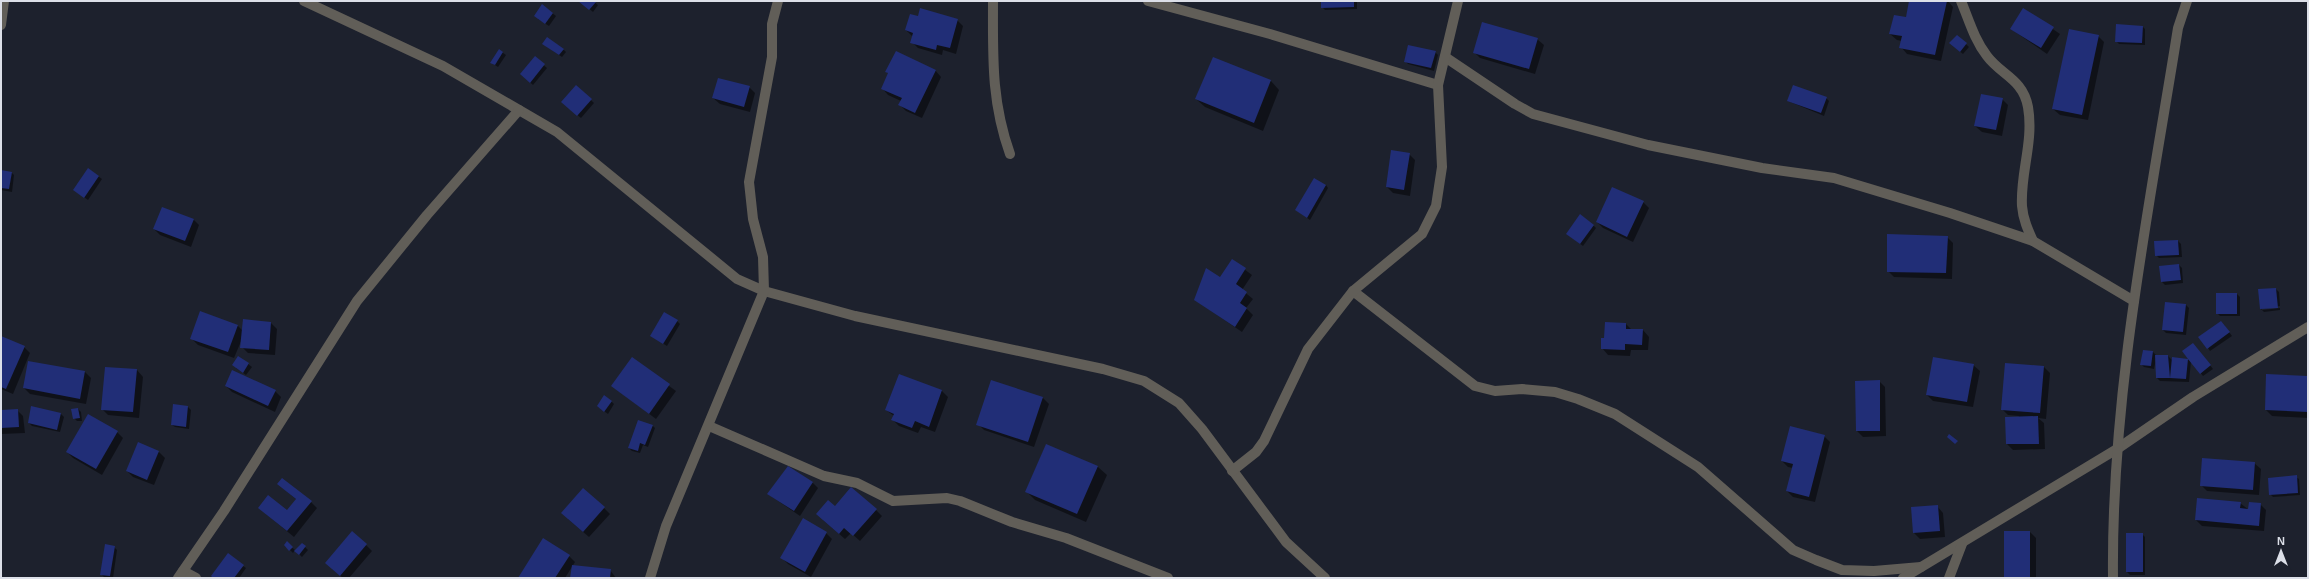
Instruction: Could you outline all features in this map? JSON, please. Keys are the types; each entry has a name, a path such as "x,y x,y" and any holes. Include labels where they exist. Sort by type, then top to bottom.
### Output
{"street":[{"path":"1,26 4,1"},
{"path":"304,1 443,66 557,132 737,279 764,291 856,316 1103,369 1144,381 1179,403 1202,429 1286,542 1325,578"},
{"path":"650,578 666,526 764,291 763,257 753,219 749,182 772,57 772,24 778,1"},
{"path":"993,1 994,88 1000,125 1010,154"},
{"path":"1148,1 1270,34 1438,85"},
{"path":"1232,471 1256,452 1264,441 1308,349 1353,291 1422,234 1436,206 1442,167 1438,85 1458,1"},
{"path":"1961,1 1976,40 1988,58 2021,87 2028,106 2030,136 2022,206 2024,221 2033,241"},
{"path":"2113,578 2113,524 2117,449 2134,301 2178,28 2187,1"},
{"path":"1445,57 1515,104 1533,114 1648,145 1762,168 1834,178 1950,213 2033,241 2134,301"},
{"path":"196,578 180,574 224,511 356,302 427,215 520,110"},
{"path":"1353,291 1475,386 1495,390 1522,389 1555,392 1578,399 1615,414 1698,467 1793,550 1842,570 1874,571 1921,566"},
{"path":"1903,578 1921,566 1962,544 2117,449 2193,397 2308,327"},
{"path":"709,426 824,476 857,483 894,501 947,498 960,501 1012,522 1066,538 1168,578"},
{"path":"1949,578 1962,544"}],"building":[{"path":"578,1 595,1 596,2 589,10"},
{"path":"1321,1 1354,1 1354,7 1321,8"},
{"path":"1909,1 1947,1 1935,55 1899,48 1902,36 1889,34 1894,15 1906,17"},
{"path":"542,4 553,13 545,24 534,16"},
{"path":"920,8 958,19 950,48 937,45 936,50 910,43 913,33 905,30 910,14 918,16"},
{"path":"2023,8 2054,27 2041,48 2010,29"},
{"path":"1482,22 1538,38 1529,69 1473,53"},
{"path":"2116,24 2143,26 2142,43 2115,42"},
{"path":"2069,29 2099,35 2082,115 2052,109"},
{"path":"1957,35 1967,43 1960,52 1949,43"},
{"path":"547,37 564,49 559,55 542,44"},
{"path":"1408,45 1436,51 1431,68 1404,62"},
{"path":"499,49 503,52 495,65 490,63"},
{"path":"896,51 936,70 915,113 898,105 902,98 881,89 888,73 885,72"},
{"path":"535,56 545,64 530,83 520,74"},
{"path":"1213,57 1271,80 1254,123 1195,99"},
{"path":"718,78 750,86 744,107 712,98"},
{"path":"576,85 592,99 577,116 561,102"},
{"path":"1793,85 1827,97 1821,113 1787,101"},
{"path":"1981,94 2003,98 1996,130 1974,126"},
{"path":"1391,150 1410,153 1404,190 1386,187"},
{"path":"88,168 99,176 84,198 73,190"},
{"path":"1,170 12,172 9,189 1,188"},
{"path":"1314,178 1326,185 1307,218 1295,210"},
{"path":"1612,187 1644,201 1627,237 1596,222"},
{"path":"162,207 194,219 185,241 153,229"},
{"path":"1580,214 1594,225 1580,244 1566,234"},
{"path":"1887,234 1948,236 1946,273 1887,272"},
{"path":"2178,240 2179,255 2155,256 2154,241"},
{"path":"1232,259 1246,268 1236,284 1247,292 1240,303 1247,308 1235,327 1194,300 1206,268 1220,277"},
{"path":"2179,264 2181,280 2161,282 2159,266"},
{"path":"2276,288 2278,308 2260,309 2258,289"},
{"path":"2216,293 2237,293 2237,314 2216,314"},
{"path":"2165,302 2186,304 2183,332 2162,330"},
{"path":"200,311 238,325 228,352 190,339"},
{"path":"664,312 678,320 663,344 650,336"},
{"path":"243,319 271,322 269,350 240,348"},
{"path":"2221,321 2230,332 2207,349 2198,337"},
{"path":"1605,322 1626,323 1626,329 1643,329 1642,345 1625,344 1625,350 1601,349 1601,338 1604,338"},
{"path":"1,336 25,346 6,389 1,387"},
{"path":"2193,343 2211,365 2200,374 2182,351"},
{"path":"2143,350 2153,351 2151,366 2140,365"},
{"path":"2155,355 2168,355 2170,378 2156,378"},
{"path":"238,356 249,363 243,373 232,365"},
{"path":"632,357 670,384 649,414 611,386"},
{"path":"1933,357 1974,364 1967,402 1926,395"},
{"path":"2172,357 2188,359 2186,379 2170,378"},
{"path":"28,361 85,371 80,399 23,388"},
{"path":"2005,363 2044,366 2040,413 2001,410"},
{"path":"105,367 137,369 133,412 101,410"},
{"path":"232,370 276,390 268,406 225,386"},
{"path":"899,374 942,390 929,427 915,421 912,428 891,420 894,414 885,410"},
{"path":"2266,374 2308,376 2308,412 2265,410"},
{"path":"991,380 1043,397 1028,442 976,425"},
{"path":"1880,380 1880,431 1856,431 1855,381"},
{"path":"604,395 612,401 604,412 597,406"},
{"path":"173,404 188,406 186,427 171,425"},
{"path":"31,406 61,413 57,430 28,423"},
{"path":"78,408 80,418 73,419 71,409"},
{"path":"18,409 19,427 1,428 1,410"},
{"path":"88,414 118,431 96,469 66,452"},
{"path":"2038,416 2039,444 2006,444 2005,417"},
{"path":"638,420 653,425 645,445 640,443 638,451 628,448"},
{"path":"1790,426 1825,435 1809,497 1786,491 1793,464 1781,461"},
{"path":"1949,434 1958,441 1955,444 1947,437"},
{"path":"138,442 159,451 147,480 126,471"},
{"path":"1046,444 1098,466 1077,514 1025,492"},
{"path":"2202,458 2255,462 2253,490 2200,486"},
{"path":"788,466 813,482 794,511 767,494"},
{"path":"2297,475 2298,493 2269,495 2268,478"},
{"path":"282,478 312,501 287,531 258,508 268,495 287,510 296,499 277,484"},
{"path":"851,487 877,509 853,536 844,528 839,534 816,514 828,500 835,506"},
{"path":"583,488 605,507 583,532 561,513"},
{"path":"2197,498 2241,502 2240,508 2248,509 2249,502 2261,503 2259,526 2195,520"},
{"path":"1938,505 1940,531 1913,533 1911,507"},
{"path":"803,518 827,532 805,572 780,558"},
{"path":"352,531 367,544 340,576 325,563"},
{"path":"2004,531 2030,531 2030,578 2004,578"},
{"path":"2126,533 2143,533 2143,572 2126,572"},
{"path":"543,538 570,555 555,578 518,578"},
{"path":"287,541 293,547 289,551 284,545"},
{"path":"302,543 306,546 299,555 294,551"},
{"path":"105,544 115,546 110,576 100,575"},
{"path":"228,553 244,565 234,578 213,578 211,576"},
{"path":"572,565 611,569 610,578 570,578"}]}
